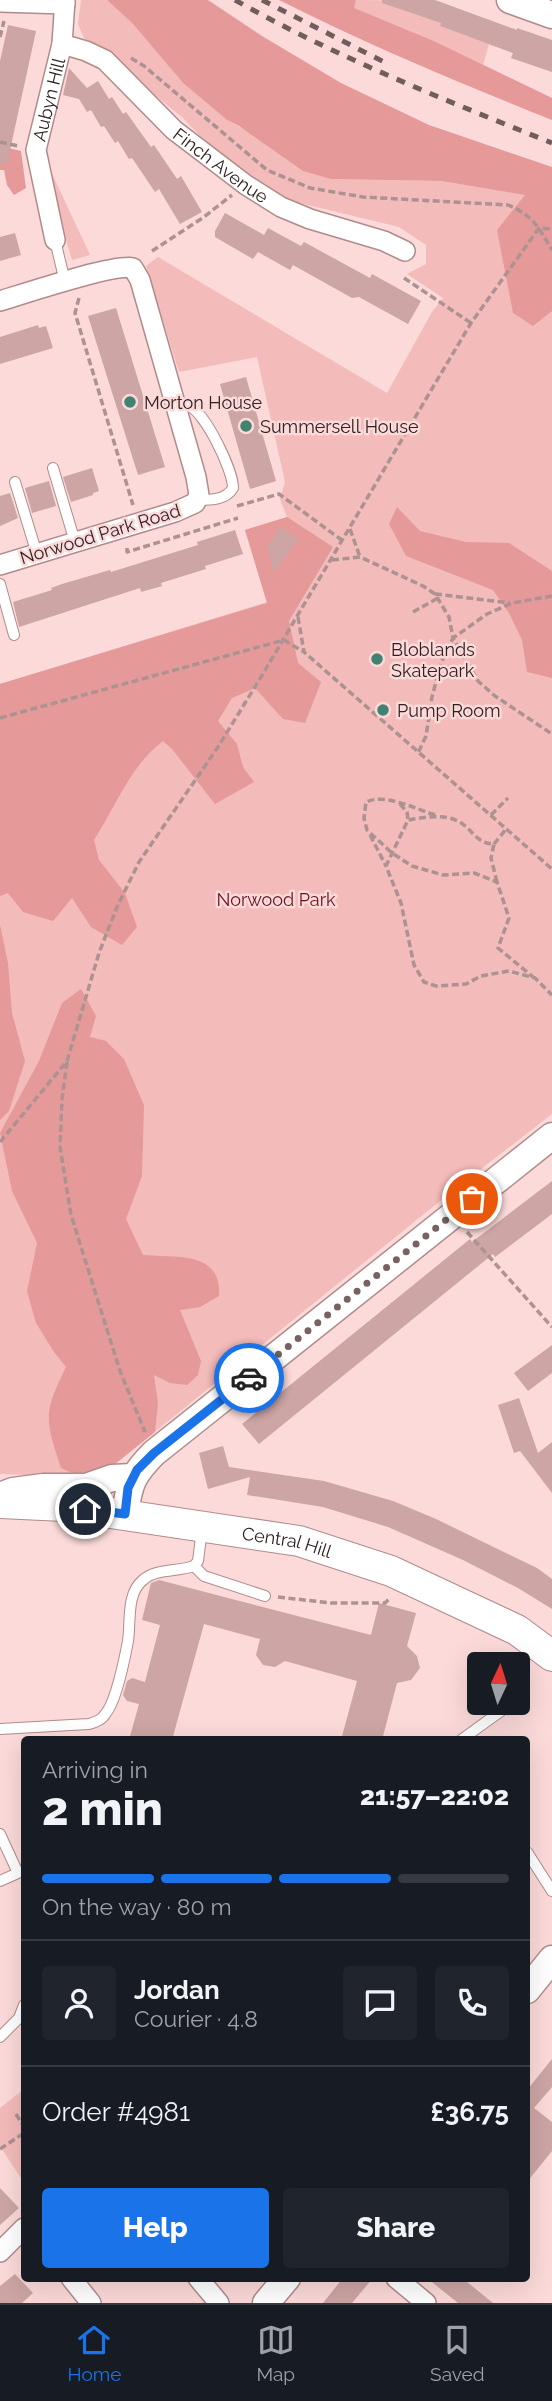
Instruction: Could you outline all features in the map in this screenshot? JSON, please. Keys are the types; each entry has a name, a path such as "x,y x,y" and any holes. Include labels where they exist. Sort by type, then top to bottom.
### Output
{"main road":[{"name":"Central Hill","path":"0,1503 64,1506 299,1541 403,1576 517,1630 552,1656"}],"street":[{"path":"510,0 552,15"},
{"path":"0,2 65,2"},
{"name":"Aubyn Hill","path":"55,240 36,150 62,44 65,2"},
{"name":"Finch Avenue","path":"62,44 99,56 118,72 174,131 246,185 281,207 310,219 384,241 405,251"},
{"path":"0,301 124,266 133,268 140,280 197,477 198,500"},
{"name":"Norwood Park Road","path":"0,565 175,512 198,500"},
{"path":"125,1514 128,1488 137,1470 154,1453 552,1136"},
{"path":"0,1496 22,1489 86,1487 112,1478 133,1478"},
{"path":"530,1986 552,1959"},
{"path":"0,2252 21,2231"},
{"path":"74,2282 91,2303"},
{"path":"201,2282 219,2303"},
{"path":"266,2303 284,2282"},
{"path":"401,2282 426,2303"}],"lane":[{"name":"Aubyn Hill","path":"55,240 65,282"},
{"path":"176,407 189,406 201,415 232,477 233,488 226,496 198,500"},
{"path":"53,468 75,542"},
{"path":"15,482 37,554"},
{"path":"0,584 14,635"},
{"path":"0,1729 76,1726 99,1721 109,1709 121,1670 135,1588 149,1576 194,1566 198,1561 203,1525"},
{"path":"194,1566 204,1576 265,1596"},
{"path":"467,1736 495,1715"},
{"path":"0,1834 18,1873 0,1881"},
{"path":"530,1857 552,1891"},
{"path":"0,2037 21,2013"}],"path":[{"path":"99,56 127,56 144,66 267,170 310,188 363,197 508,205 525,212 539,228 552,250"},
{"path":"0,142 20,146"},
{"path":"152,251 204,217 233,194"},
{"path":"539,228 552,229"},
{"path":"154,1453 120,1371 71,1215 60,1147 67,1060 99,953 139,862 218,747 471,324 539,228"},
{"path":"102,272 80,296 75,313 139,523"},
{"path":"404,278 471,324"},
{"path":"234,506 279,494 342,541"},
{"path":"162,535 126,548 127,552 237,518"},
{"path":"350,529 360,557"},
{"path":"332,560 360,557 423,586 437,596 449,617 453,638 478,681 495,696 552,734"},
{"path":"413,612 437,596 512,603"},
{"path":"418,753 426,736 441,663 453,638 487,614 512,603 552,596"},
{"path":"298,617 304,652"},
{"path":"0,718 284,640 304,652 552,869"},
{"path":"491,815 508,798"},
{"path":"494,844 483,843 459,821 382,799 366,802 363,818 401,903 414,965 424,982 436,986 466,984 481,976 509,971 535,978"},
{"path":"386,866 408,820 407,812 400,804"},
{"path":"408,820 439,817"},
{"path":"506,828 494,844 491,858 509,918 498,948 552,995"},
{"path":"368,830 392,853 412,866 431,873 474,873 497,881"},
{"path":"0,1142 67,1060"},
{"path":"452,1214 552,1327"},
{"path":"265,1596 331,1603 385,1602 393,1595 403,1576"},
{"path":"16,2114 21,2122"},
{"path":"0,2149 21,2135"}],"green space":[{"name":"Norwood Park","path":"81,0 107,0 134,25 183,83 227,120 331,179 441,181 552,197 552,1114 445,1197 115,1464 81,1477 0,1474 0,684 267,602 245,530 287,517 280,499 285,482 257,357 179,372 146,266 158,257 387,393 432,312 443,298 407,274 426,264 426,245 399,227 287,200 217,154 183,118 84,38 78,24"},
{"path":"356,0 391,1 426,17 444,14 440,26 489,44 483,65 434,41 353,8"},
{"path":"47,163 90,255 72,260 45,167"},
{"path":"21,2091 21,2178 0,2146 0,2108"}],"shaded area":[{"path":"107,0 208,0 341,83 429,125 552,167 552,311 533,326 513,313 497,230 525,195 441,181 331,179 303,171 227,120 183,83 133,24"},
{"path":"279,0 356,0 354,8 434,41 552,98 552,120 414,63"},
{"path":"0,146 21,151 26,188 14,195 7,185 4,170 0,170"},
{"path":"397,507 420,531 466,542 509,543 552,571 552,678 527,672 522,640 509,613 493,590 406,556 389,524"},
{"path":"287,517 333,547 289,621 298,663 321,682 305,723 283,719 255,688 232,698 218,721 237,744 243,767 254,782 215,804 163,741 141,762 94,840 99,860 125,893 137,927 122,945 91,927 72,898 53,921 23,912 8,893 0,896 0,684 267,603 245,530"},
{"path":"0,925 8,963 12,1013 25,1061 9,1111 0,1120"},
{"path":"81,989 96,1016 90,1037 106,1041 124,1059 144,1105 142,1176 126,1219 143,1255 182,1257 205,1264 213,1271 218,1281 219,1296 200,1307 180,1310 201,1361 198,1375 187,1385 170,1383 154,1375 158,1403 155,1432 115,1464 81,1477 61,1468 49,1427 53,1396 66,1367 36,1323 27,1291 37,1243 12,1191 0,1133 39,1061 62,1003"}],"building":[{"path":"382,0 435,0 552,40 552,72 511,58 513,53 440,26 441,23 382,3"},
{"path":"8,25 36,31 7,164 0,163 0,61"},
{"path":"69,68 87,88 98,81 109,99 112,97 123,114 126,112 151,147 154,145 177,179 181,176 202,212 180,224 159,189 155,192 132,158 129,159 118,141 115,143 104,126 101,127 91,110 87,112 79,99 63,95"},
{"path":"225,213 264,235 268,228 301,246 304,242 370,278 372,274 421,301 408,324 359,297 352,298 293,265 290,270 258,252 253,259 215,237 215,231"},
{"path":"15,233 21,255 0,261 0,237"},
{"name":"Morton House","path":"116,308 165,467 138,475 88,316"},
{"path":"38,325 39,328 46,326 53,348 0,364 0,337"},
{"name":"Summersell House","path":"246,377 276,481 250,489 220,384"},
{"path":"92,468 99,491 71,502 63,477"},
{"path":"49,481 56,506 32,513 25,488"},
{"path":"10,493 18,518 0,526 0,496"},
{"path":"281,527 298,539 274,572 267,546"},
{"path":"235,530 243,554 161,583 162,586 141,592 140,588 19,627 13,602 52,590 51,588 62,584 198,545 197,542"},
{"path":"552,1181 552,1214 495,1257 493,1254 259,1444 242,1424 470,1239 472,1242"},
{"path":"552,1345 552,1373 528,1391 514,1373"},
{"path":"519,1398 538,1453 552,1442 552,1493 520,1451 514,1453 498,1405"},
{"path":"223,1446 229,1467 324,1481 393,1501 537,1568 552,1579 552,1609 463,1560 388,1527 323,1507 247,1495 250,1477 208,1489 199,1453"},
{"path":"159,1580 371,1635 379,1603 416,1613 407,1646 417,1656 420,1668 411,1680 397,1683 383,1736 342,1736 357,1681 285,1661 275,1667 263,1665 256,1655 260,1639 204,1624 173,1736 130,1736 139,1704 127,1701 123,1695 127,1681 132,1678 145,1682 160,1625 142,1620 151,1583"},
{"path":"552,2059 552,2087 534,2108 552,2122 552,2151 530,2178 530,2086"},
{"path":"0,2188 19,2208 0,2225"},
{"path":"15,2274 33,2293 22,2303 0,2303 0,2286"},
{"path":"340,2282 370,2282 352,2303 323,2303"},
{"path":"432,2282 467,2282 493,2303 458,2303"}],"railway":[{"path":"235,0 351,59 552,143"},
{"path":"262,0 390,65"}],"way so far":[{"path":"249,1378 472,1199"}],"place":[{"name":"Morton House","path":"130,402"},
{"name":"Summersell House","path":"246,426"},
{"name":"Bloblands Skatepark","path":"377,659"},
{"name":"Pump Room","path":"383,710"}],"route":[{"path":"85,1509 125,1514 128,1488 137,1470 154,1453 249,1378"}]}
